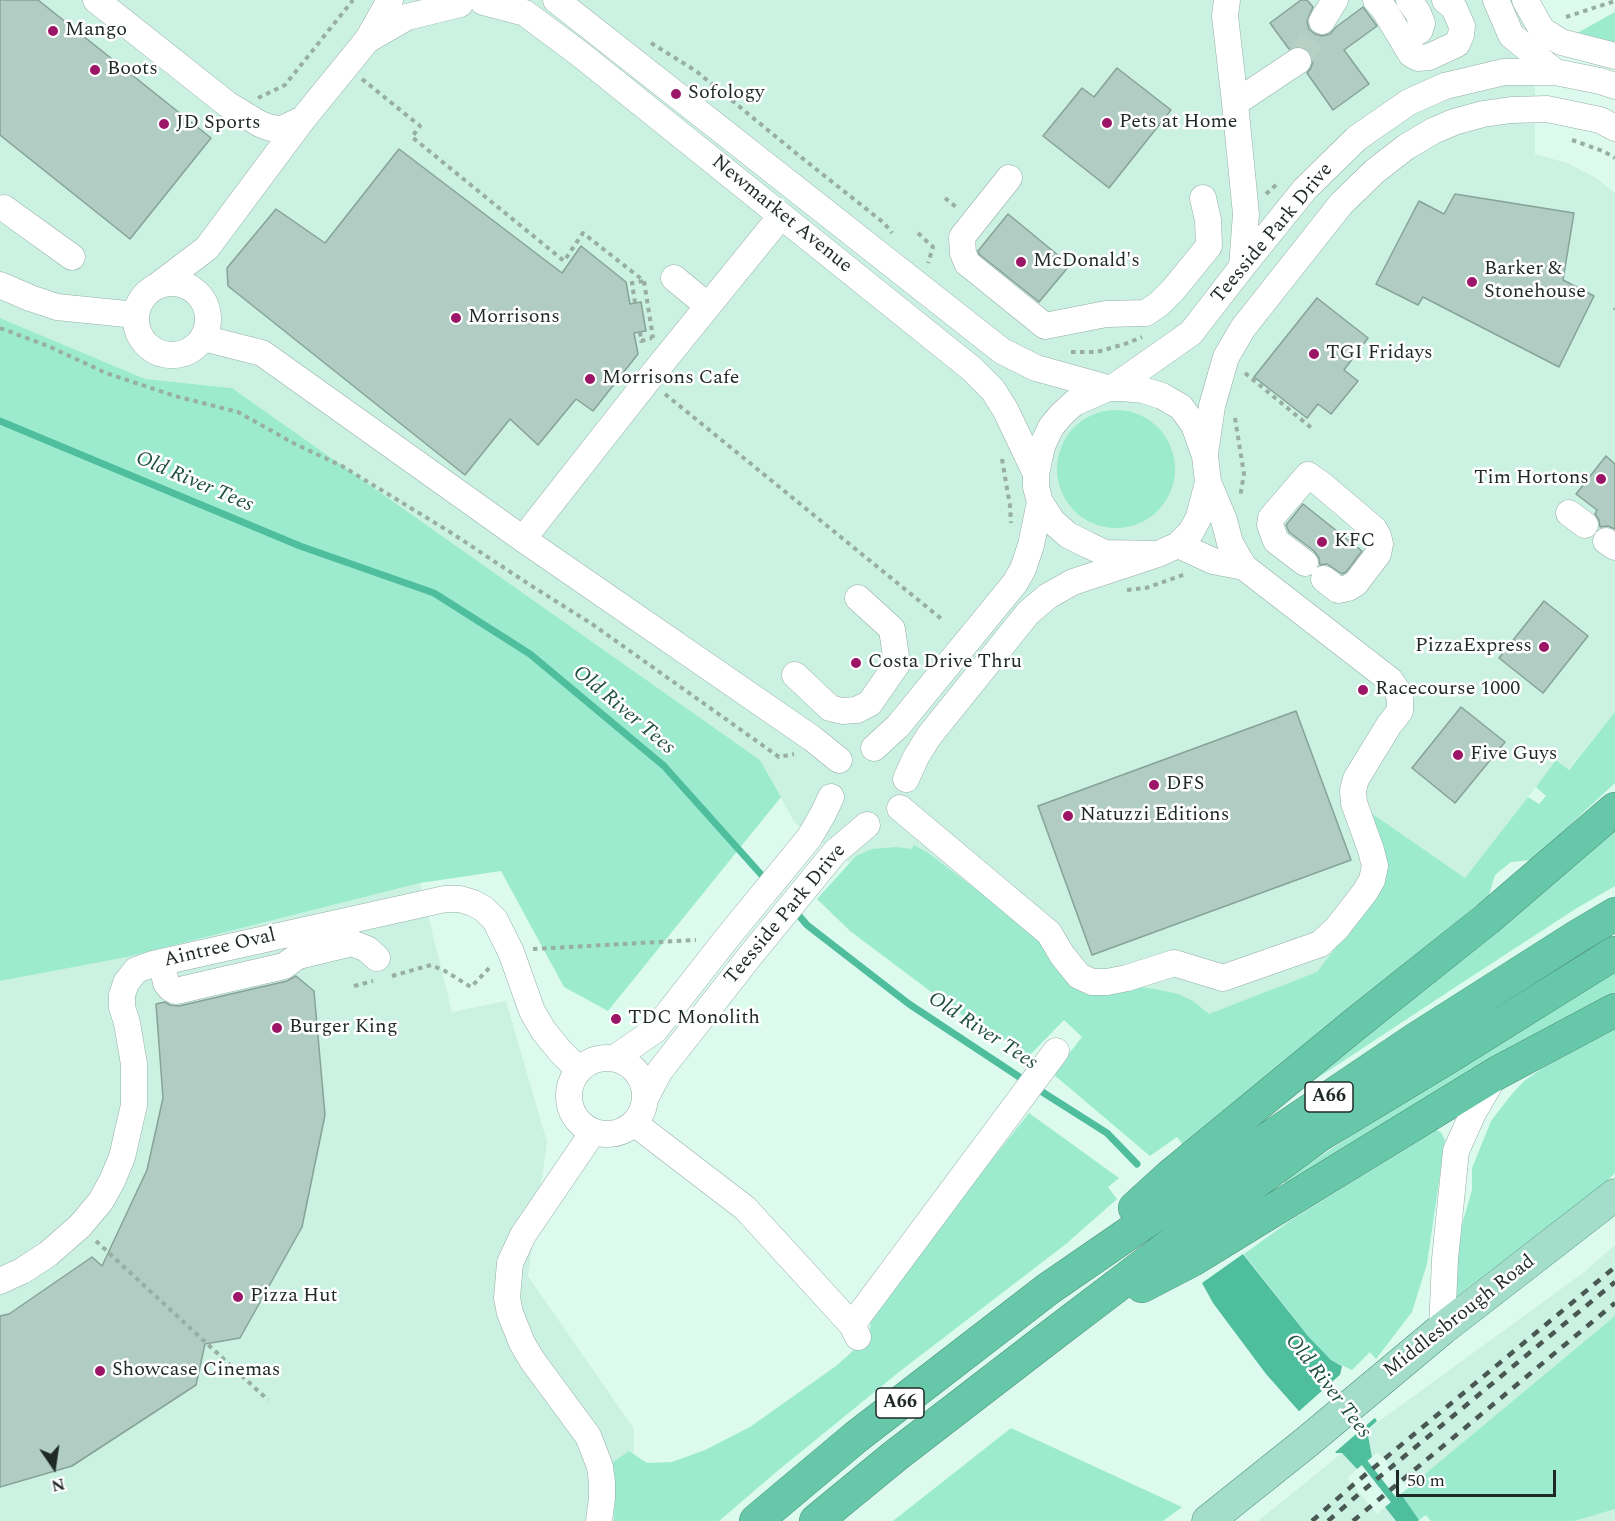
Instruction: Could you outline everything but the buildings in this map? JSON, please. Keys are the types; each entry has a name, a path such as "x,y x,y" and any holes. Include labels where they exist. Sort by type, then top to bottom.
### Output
{"highway":[{"name":"A66","path":"1048,1289 1169,1177 1354,1025 1488,919 1614,810"},
{"name":"A66","path":"756,1521 856,1437 1048,1289 1416,1039 1615,914"},
{"name":"A66","path":"816,1521 895,1456 1056,1332 1318,1136 1615,953"},
{"name":"A66","path":"1056,1332 1192,1260 1497,1072 1615,1010"}],"main road":[{"name":"Middlesbrough Road","path":"1208,1521 1442,1329 1615,1196"}],"street":[{"path":"96,0 227,104 260,124 282,129 303,119"},
{"path":"157,286 167,282 178,282 189,286 198,292 208,310 209,320 203,338 195,347 184,353 172,355 160,353 141,338 136,327 139,303 146,293 207,248 303,119 368,39 390,0"},
{"name":"Newmarket Avenue","path":"556,0 1002,351 1036,368 1111,388"},
{"path":"1227,0 1225,16 1246,214 1242,267"},
{"path":"1376,0 1384,9 1411,54 1418,58 1429,57 1457,44 1462,26 1454,8 1445,0"},
{"path":"1403,41 1420,30 1422,23 1409,0"},
{"path":"1496,0 1511,35 1555,72"},
{"path":"1524,0 1542,30 1560,42 1615,56"},
{"path":"368,39 407,16 470,2"},
{"name":"Newmarket Avenue","path":"470,2 525,13 580,54 972,369 993,390 1006,411 1036,474"},
{"path":"1235,103 1298,61"},
{"name":"Teesside Park Drive","path":"1111,388 1191,333 1305,189 1357,138 1409,102 1445,86 1504,72 1555,72 1615,86"},
{"name":"Teesside Park Drive","path":"1205,456 1212,406 1226,357 1243,328 1341,204 1375,171 1406,147 1433,131 1483,114 1511,110 1547,109 1600,120 1615,128"},
{"path":"1009,178 962,237 963,253 967,263 1045,326 1106,314 1146,313 1159,304 1209,246 1208,220 1203,198"},
{"path":"1,208 72,257"},
{"path":"523,540 648,380 781,216"},
{"path":"204,301 207,248"},
{"path":"674,278 708,306"},
{"path":"0,285 57,307 136,315"},
{"path":"203,338 262,353 523,540 803,732 839,760"},
{"path":"900,808 1049,933 1079,976 1092,982 1126,978 1174,963 1223,978 1320,944 1337,928 1372,880 1375,866 1354,803 1353,790 1356,779 1400,711 1400,699 1396,690 1390,680 1244,567 1230,543 1224,520 1208,482 1205,456 1194,425 1180,407 1162,396 1143,390 1111,388 1074,403 1061,415 1042,446 1036,474 1036,487 1040,502 1052,520 1068,535 1105,552 1168,550 1244,567"},
{"path":"1305,563 1276,541 1270,525 1271,518 1308,475 1374,528 1380,544 1378,554 1356,583 1338,590 1324,579"},
{"path":"906,779 928,736 1028,613 1048,596 1073,582 1168,550 1191,532 1199,517 1208,482"},
{"path":"874,748 898,726 1015,583 1023,569 1031,545 1040,502"},
{"path":"795,675 830,708 842,711 857,710 870,703 897,663 892,629 858,598"},
{"path":"865,747 892,755 904,770 906,779 905,799 900,808 886,821 867,825 857,824 840,814 831,796 830,777 839,760 855,749 865,747"},
{"name":"Teesside Park Drive","path":"615,1058 655,1030 724,941 809,838 831,796"},
{"name":"Teesside Park Drive","path":"646,1097 659,1072 750,956 835,852 867,825"},
{"name":"Aintree Oval","path":"0,1281 22,1271 48,1254 80,1226 101,1201 112,1181 122,1157 134,1105 133,1053 122,1007 122,994 126,983 136,970 445,899 460,899 484,909 495,920 511,952 537,1021 560,1051 578,1069"},
{"path":"157,964 166,983 176,991 284,966 298,956 352,943 367,949 383,971"},
{"path":"634,1123 745,1208 855,1331 1006,1117 1056,1051"},
{"path":"601,1057 615,1058 631,1065 642,1079 646,1097 642,1111 634,1123 622,1132 607,1135 593,1132 580,1124 571,1112 568,1097 570,1082 578,1069 589,1061 601,1057"},
{"path":"1442,1329 1445,1259 1456,1150 1473,1113 1497,1072"},
{"path":"593,1132 523,1235 510,1263 507,1298 510,1313 522,1343 588,1436 600,1467 602,1482 599,1521"}],"path":[{"path":"227,104 236,93 249,101 285,85 353,0"},
{"path":"345,66 420,126 412,137 564,261 583,233 644,280 654,345"},
{"path":"1562,137 1615,158"},
{"path":"918,233 933,248 925,270"},
{"path":"635,303 632,283 644,280"},
{"path":"0,328 48,346 106,373 175,396 238,412 294,444 342,465 592,624 779,757 795,754"},
{"path":"639,332 640,341 653,338"},
{"path":"648,380 944,621"},
{"path":"1252,380 1314,430"},
{"path":"1234,409 1244,474 1239,506"},
{"path":"1124,591 1146,588 1186,574 1212,573 1214,561"},
{"path":"354,986 383,971 431,965 471,987 498,959 511,952 532,949 698,940 724,941"},
{"path":"80,1226 268,1400"}],"shaded area":[{"path":"0,0 1528,0 1535,14 1535,154 1567,163 1596,178 1615,193 1615,712 1568,770 1556,761 1465,878 1207,1066 1064,1019 795,823 760,760 232,388 145,379 0,318"},
{"path":"1615,12 1615,49 1572,36"},
{"path":"0,318 145,379 232,388 760,760 781,797 608,1011 564,987 501,871 420,883 127,957 0,981"},
{"path":"1116,410 1139,415 1158,427 1170,446 1175,469 1170,492 1158,511 1139,523 1116,528 1093,523 1074,511 1062,492 1057,469 1062,446 1074,427 1093,415"},
{"path":"1615,712 1615,783 1532,860 1511,862 1495,875 1489,895 1183,1145 1177,1137 1150,1156 1053,1074 1082,1037 1064,1020 1028,1057 988,1029 978,1027 850,931 817,899 856,856 872,849 896,847 912,849 914,845 1017,920 1040,941 1065,979 1073,986 1133,986 1155,989 1178,994 1193,1001 1209,1014 1317,972 1357,920 1371,813 1465,878 1528,797 1539,804 1546,796 1536,787 1556,760 1569,770"},
{"path":"1615,831 1615,886 1577,908 1307,1085 1303,1080"},
{"path":"420,883 452,1012 506,1001 547,1142 528,1276 634,1429 633,1521 0,1521 0,981 127,957"},
{"path":"1615,965 1615,992 1516,1046 1286,1186 1283,1181 1508,1032"},
{"path":"1615,1028 1615,1173 1452,1300 1456,1245 1472,1190 1472,1168 1491,1121 1524,1081"},
{"path":"1029,1113 1119,1178 1108,1187 1117,1199 1066,1244 899,1372 719,1521 614,1521 613,1462 629,1451 647,1463 672,1462 705,1450 750,1427 836,1366 854,1350 870,1331 871,1311"},
{"path":"1436,1130 1441,1132 1445,1140 1427,1264 1412,1312 1376,1359 1370,1352 1352,1370 1331,1360 1308,1336 1244,1254 1291,1220"},
{"path":"1615,1245 1615,1521 1431,1521 1425,1515 1419,1520 1401,1494 1408,1488 1378,1452 1372,1457 1367,1430 1583,1273"},
{"path":"1615,1316 1615,1509 1574,1521 1431,1521 1426,1515 1419,1520 1401,1494"},
{"path":"1011,1428 1182,1507 1163,1521 893,1521"},
{"path":"1342,1453 1357,1469 1347,1478 1377,1514 1385,1507 1396,1521 1258,1521"}],"water":[{"path":"1243,1254 1308,1336 1331,1360 1342,1366 1340,1375 1377,1421 1367,1430 1372,1457 1357,1469 1342,1453 1336,1453 1266,1374 1213,1303 1202,1283"},
{"path":"1401,1494 1418,1521 1396,1521 1385,1507"}],"pier":[{"path":"1342,1373 1377,1416 1333,1454 1297,1413"}],"waterway":[{"name":"Old River Tees","path":"0,421 300,546 434,593 530,654 664,766 767,881"},
{"name":"Old River Tees","path":"795,911 807,925 909,1004 1027,1082"},
{"name":"Old River Tees","path":"1036,1088 1107,1133 1137,1164"},
{"name":"Old River Tees","path":"1360,1457 1410,1521"}],"tunnel":[{"path":"1298,61 1322,21"}],"railway":[{"path":"1312,1521 1615,1267"},
{"path":"1328,1521 1615,1282"},
{"path":"1353,1521 1615,1303"}],"place":[{"name":"Mango","path":"53,31"},
{"name":"Boots","path":"95,70"},
{"name":"Sofology","path":"676,94"},
{"name":"Pets at Home","path":"1107,123"},
{"name":"JD Sports","path":"164,124"},
{"name":"McDonald's","path":"1021,262"},
{"name":"Barker & Stonehouse","path":"1472,282"},
{"name":"Morrisons","path":"456,318"},
{"name":"TGI Fridays","path":"1314,354"},
{"name":"Morrisons Cafe","path":"590,379"},
{"name":"Tim Hortons","path":"1601,479"},
{"name":"KFC","path":"1322,542"},
{"name":"PizzaExpress","path":"1544,647"},
{"name":"Costa Drive Thru","path":"856,663"},
{"name":"Racecourse 1000","path":"1363,690"},
{"name":"Five Guys","path":"1458,755"},
{"name":"DFS","path":"1154,785"},
{"name":"Natuzzi Editions","path":"1068,816"},
{"name":"TDC Monolith","path":"616,1019"},
{"name":"Burger King","path":"277,1028"},
{"name":"Pizza Hut","path":"238,1297"},
{"name":"Showcase Cinemas","path":"100,1371"}]}
